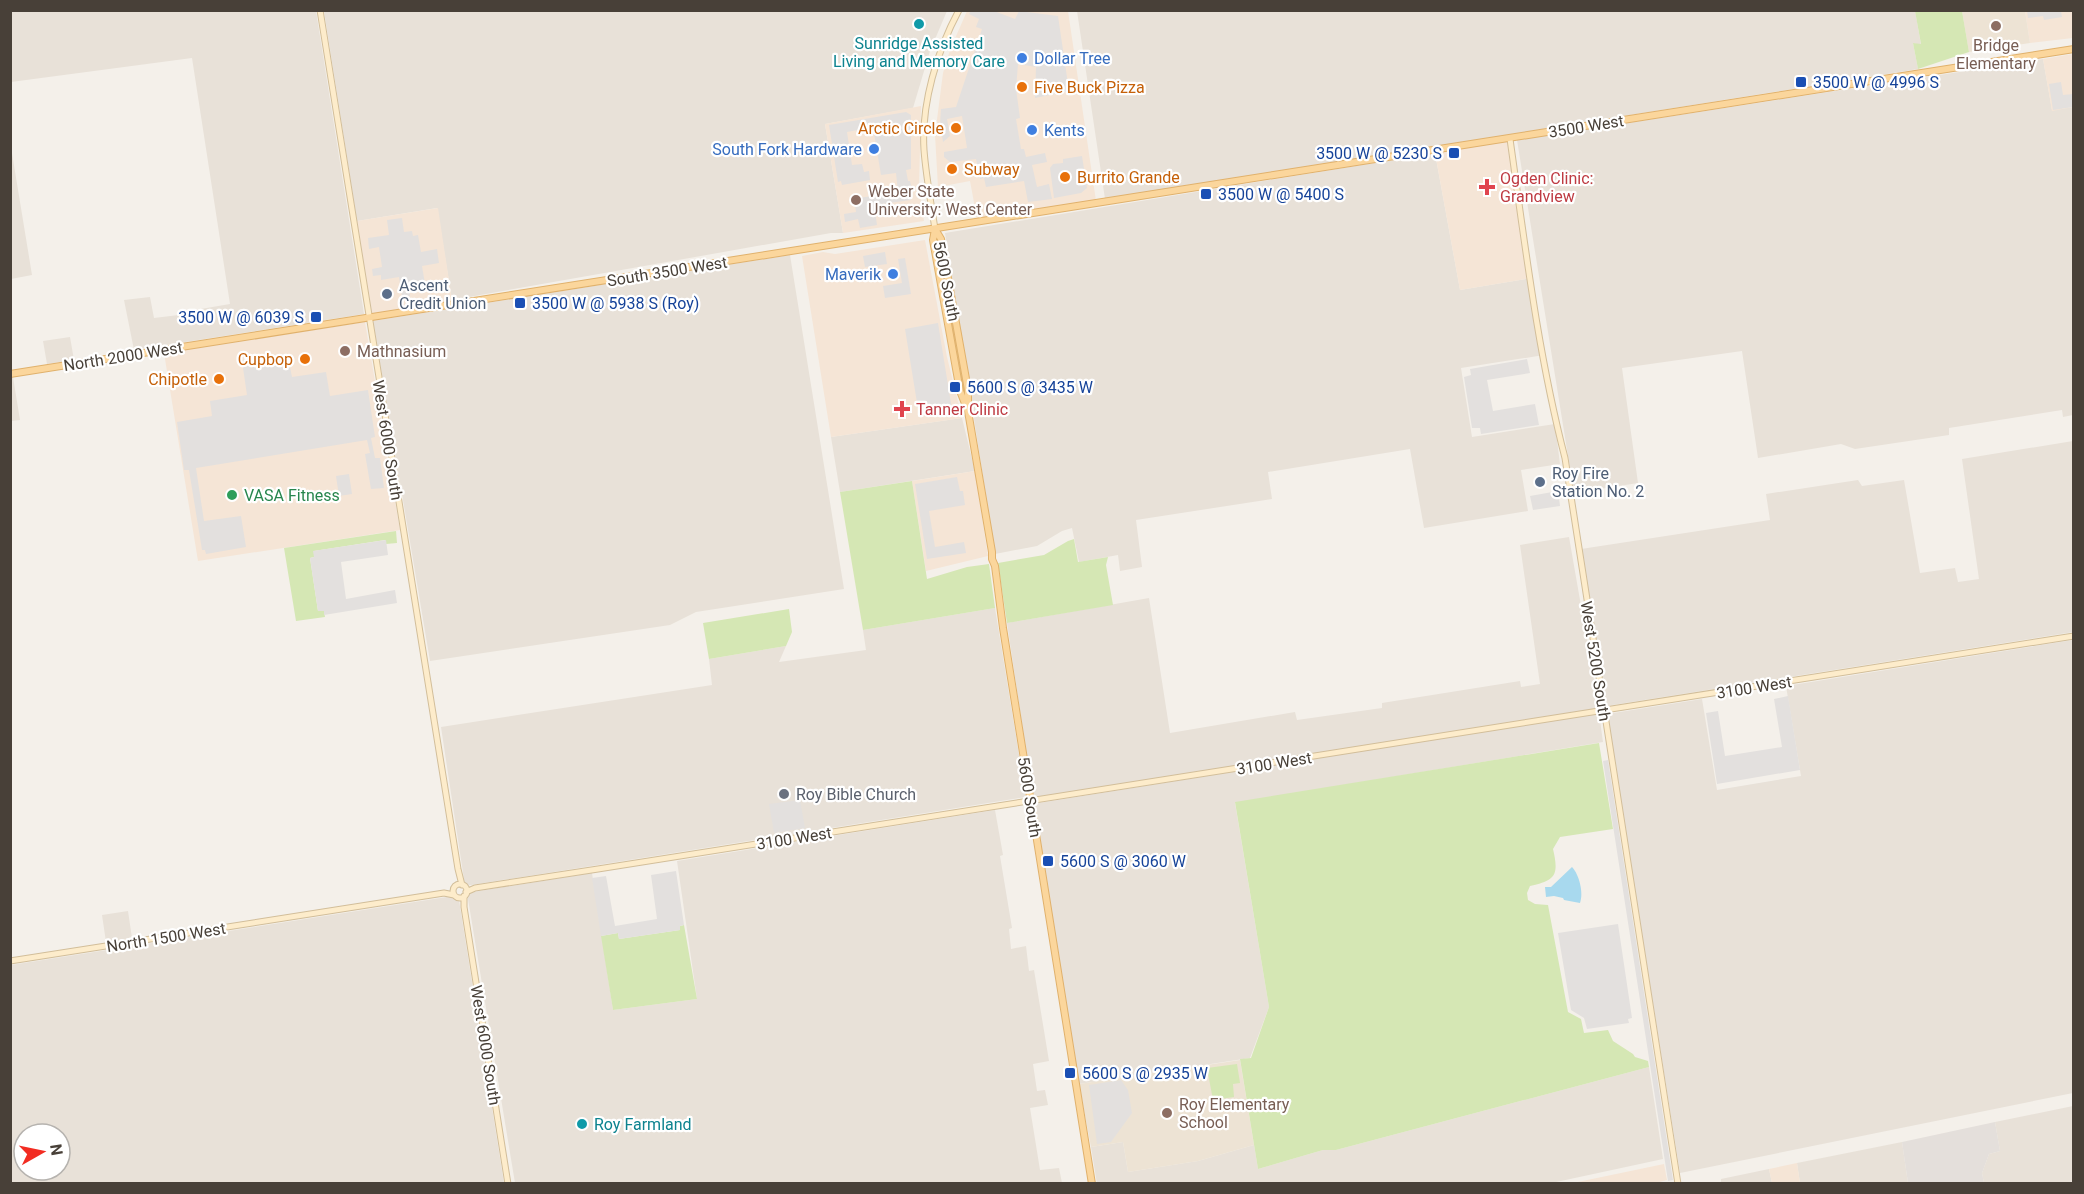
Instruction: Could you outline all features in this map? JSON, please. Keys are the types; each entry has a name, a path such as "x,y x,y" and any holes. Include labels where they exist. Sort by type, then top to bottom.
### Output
{"main road":[{"name":"3500 West","path":"1098,203 2073,49"},
{"name":"South 3500 West","path":"235,338 1098,203"},
{"name":"5600 South","path":"935,229 941,238 968,390 968,411 1092,1184"},
{"name":"North 2000 West","path":"10,374 235,338"}],"street":[{"name":"West 6000 South","path":"320,10 508,1184"},
{"path":"935,229 924,149 928,104 935,72 959,10"},
{"name":"West 5200 South","path":"1510,139 1544,363 1552,409 1565,458 1677,1184"},
{"name":"3100 West","path":"322,912 2073,636"},
{"name":"North 1500 West","path":"10,961 322,912"}],"shaded area":[{"path":"1915,10 1921,45 1913,43 1918,69 1105,199 1077,11"},
{"path":"10,11 316,11 364,314 134,350 124,300 150,297 154,318 187,314 189,311 230,304 192,58 11,82"},
{"path":"324,11 947,11 930,51 913,108 825,124 843,233 831,233 452,300 437,208 357,221"},
{"path":"967,11 1068,11 1096,201 977,219 970,181 938,187 935,135 943,73"},
{"path":"971,11 994,11 1015,19 1019,11 1058,16 1069,91 1035,98 1036,67 1018,64 1016,89 1020,118 1016,119 1021,149 1024,149 1026,157 1045,153 1047,162 1032,165 1037,187 1049,184 1052,199 1028,202 1024,181 986,187 984,178 980,179 976,159 950,162 944,157 944,152 967,148 962,116 947,119 950,136 943,142 940,123 941,109 956,107 982,29 976,27 979,19 969,14"},
{"name":"Bridge Elementary","path":"1962,11 2025,11 2030,43 1969,52"},
{"path":"2025,11 2073,11 2073,38 2030,43"},
{"path":"2027,11 2061,11 2062,17 2044,20 2043,16 2028,18"},
{"path":"2073,54 2073,107 2052,111 2043,59"},
{"path":"2043,59 2052,110 2073,107 2073,415 2063,417 2062,410 1949,428 1949,435 1855,449 1841,444 1758,458 1742,351 1622,368 1638,483 1574,493 1517,140"},
{"path":"2061,82 2063,95 2073,94 2073,107 2053,110 2049,84"},
{"path":"921,106 919,188 924,221 843,233 825,124"},
{"path":"906,112 911,115 911,169 906,170 912,190 909,191 911,200 874,205 877,225 860,228 858,219 845,222 844,214 856,212 855,204 859,198 898,192 896,173 881,175 873,127 847,132 852,165 862,164 864,172 869,171 870,180 842,185 841,181 838,182 829,125"},
{"path":"1511,140 1532,278 1460,290 1435,153"},
{"path":"10,141 32,275 11,279 10,279"},
{"path":"1435,153 1460,290 1532,278 1544,355 1461,368 1472,437 1555,424 1560,464 1521,470 1528,511 1424,528 1410,449 1268,472 1272,499 1136,520 1142,567 1120,571 1118,555 1079,562 1072,528 1062,531 1037,546 995,554 945,233"},
{"path":"1082,156 1087,188 1081,193 1054,198 1050,168 1053,164 1063,163 1063,159"},
{"path":"438,208 452,300 370,314 357,221"},
{"path":"402,218 404,232 412,231 413,236 418,235 421,252 437,249 439,263 422,266 426,290 410,292 410,296 402,297 399,277 381,280 381,275 373,276 372,269 382,267 379,247 369,249 368,238 389,235 387,220"},
{"path":"925,240 947,357 962,418 831,437 802,256 823,252 835,254"},
{"path":"885,252 887,264 865,267 863,256"},
{"path":"790,255 844,589 696,612 670,625 430,661 373,321"},
{"path":"905,258 911,294 885,298 883,286 902,283 898,259"},
{"path":"365,322 400,530 198,561 164,353"},
{"path":"938,323 952,410 919,415 905,329"},
{"path":"70,337 74,360 47,364 43,341"},
{"path":"283,354 284,358 288,357 292,377 326,372 330,396 368,390 375,437 371,438 375,458 380,458 384,488 371,489 365,454 370,453 367,440 196,468 204,521 241,516 246,547 206,554 205,550 202,550 189,470 184,470 177,422 212,416 210,401 247,395 242,361"},
{"path":"1527,359 1530,373 1487,380 1493,411 1535,404 1539,425 1481,434 1480,428 1472,428 1464,377 1471,375 1470,369"},
{"path":"13,377 20,420 11,421 11,378"},
{"path":"962,418 975,471 840,492 831,437"},
{"path":"2073,441 2073,632 1606,706 1581,549 1770,520 1766,494 1858,480 1862,486 1904,480 1920,573 1955,568 1958,582 1979,579 1962,459"},
{"path":"975,471 988,556 926,571 912,481"},
{"path":"349,474 352,494 339,496 336,476"},
{"path":"957,477 960,491 963,491 965,505 929,511 935,547 964,542 966,553 927,559 915,484"},
{"path":"1558,491 1560,506 1533,510 1530,496"},
{"path":"1569,537 1599,709 1033,799 1007,623 1149,598 1170,733 1295,712 1297,720 1382,708 1382,703 1520,681 1521,687 1540,684 1520,545"},
{"path":"386,540 388,555 341,562 346,599 395,590 397,603 324,615 324,611 318,611 310,558 314,557 313,551"},
{"path":"995,608 1026,797 465,886 441,727 712,685 709,659 786,646 779,662 866,650 863,630"},
{"path":"2073,640 2073,1093 1680,1173 1607,714 1702,699 1717,790 1801,776 1786,686"},
{"path":"1788,696 1800,770 1717,784 1706,713 1718,711 1725,756 1782,747 1774,699"},
{"path":"1599,713 1603,742 1235,803 1269,1007 1250,1058 1079,1084 1033,804"},
{"path":"1608,760 1673,1180 1668,1181 1603,761"},
{"path":"800,800 805,828 774,833 769,804"},
{"path":"995,810 1012,928 1009,929 1011,949 1026,946 1029,971 1034,970 1049,1061 1033,1064 1037,1091 1045,1090 1048,1105 1030,1108 1040,1170 1059,1168 1062,1183 515,1183 467,893 592,873 613,1010 697,999 677,861"},
{"path":"676,871 684,925 680,926 680,930 619,939 618,933 601,936 592,878 606,876 615,926 657,919 651,875"},
{"path":"453,896 459,900 504,1183 11,1184 11,965"},
{"path":"128,911 132,938 106,942 102,915"},
{"path":"1618,924 1632,1018 1628,1019 1629,1023 1587,1029 1584,1018 1571,1010 1558,933"},
{"name":"Roy Elementary School","path":"1240,1060 1254,1145 1198,1161 1128,1172 1123,1142 1091,1147 1079,1084"},
{"path":"1649,1067 1663,1159 1547,1184 1097,1184 1091,1147 1123,1142 1128,1172 1198,1161 1254,1145 1258,1169 1323,1150 1336,1150"},
{"path":"1121,1080 1128,1090 1132,1113 1111,1142 1097,1144 1089,1085"},
{"path":"2073,1106 2073,1183 1984,1183 1982,1173 1989,1154 2000,1151 1995,1122"},
{"path":"1995,1122 2000,1151 1989,1154 1982,1173 1984,1183 1908,1183 1902,1142"},
{"path":"1902,1142 1908,1183 1800,1183 1797,1163"},
{"path":"1797,1163 1800,1183 1772,1183 1769,1169"},
{"path":"1664,1164 1667,1180 1652,1184 1573,1183"},
{"path":"1769,1169 1772,1183 1721,1183 1721,1179"}],"green space":[{"path":"1915,11 1962,11 1969,52 1918,69 1913,43 1921,44"},
{"path":"912,481 927,579 967,567 989,564 995,608 863,630 840,492"},
{"path":"396,531 397,543 386,544 385,540 314,551 314,557 310,558 318,611 324,611 325,617 296,621 284,548"},
{"path":"1074,539 1078,562 1108,557 1106,565 1113,605 1007,623 998,563 1044,555"},
{"path":"789,609 792,632 786,646 709,659 703,623"},
{"path":"1599,743 1613,829 1560,837 1553,849 1556,865 1553,875 1550,879 1530,886 1527,893 1528,900 1535,904 1548,905 1568,1012 1581,1019 1584,1033 1608,1030 1613,1041 1635,1057 1648,1061 1649,1067 1336,1150 1323,1150 1258,1169 1240,1059 1251,1058 1269,1007 1235,802"},
{"path":"684,925 697,999 613,1010 601,936 618,933 619,939 680,930 680,926"},
{"path":"1237,1064 1240,1083 1233,1084 1234,1097 1213,1100 1207,1068"}],"water":[{"path":"1572,867 1580,884 1580,903 1554,896 1546,897 1545,887 1551,887"}],"place":[{"name":"Sunridge Assisted Living and Memory Care","path":"919,24"},
{"name":"Bridge Elementary","path":"1996,26"},
{"name":"Dollar Tree","path":"1022,58"},
{"name":"3500 W @ 4996 S","path":"1801,82"},
{"name":"Five Buck Pizza","path":"1022,87"},
{"name":"Arctic Circle","path":"956,128"},
{"name":"Kents","path":"1032,130"},
{"name":"South Fork Hardware","path":"874,149"},
{"name":"3500 W @ 5230 S","path":"1454,153"},
{"name":"Subway","path":"952,169"},
{"name":"Burrito Grande","path":"1065,177"},
{"name":"Ogden Clinic: Grandview","path":"1487,187"},
{"name":"3500 W @ 5400 S","path":"1206,194"},
{"name":"Weber State University: West Center","path":"856,200"},
{"name":"Maverik","path":"893,274"},
{"name":"Ascent Credit Union","path":"387,294"},
{"name":"3500 W @ 5938 S (Roy)","path":"520,303"},
{"name":"3500 W @ 6039 S","path":"316,317"},
{"name":"Mathnasium","path":"345,351"},
{"name":"Cupbop","path":"305,359"},
{"name":"Chipotle","path":"219,379"},
{"name":"5600 S @ 3435 W","path":"955,387"},
{"name":"Tanner Clinic","path":"902,409"},
{"name":"Roy Fire Station No. 2","path":"1540,482"},
{"name":"VASA Fitness","path":"232,495"},
{"name":"Roy Bible Church","path":"784,794"},
{"name":"5600 S @ 3060 W","path":"1048,861"},
{"name":"5600 S @ 2935 W","path":"1070,1073"},
{"name":"Roy Elementary School","path":"1167,1113"},
{"name":"Roy Farmland","path":"582,1124"}]}
